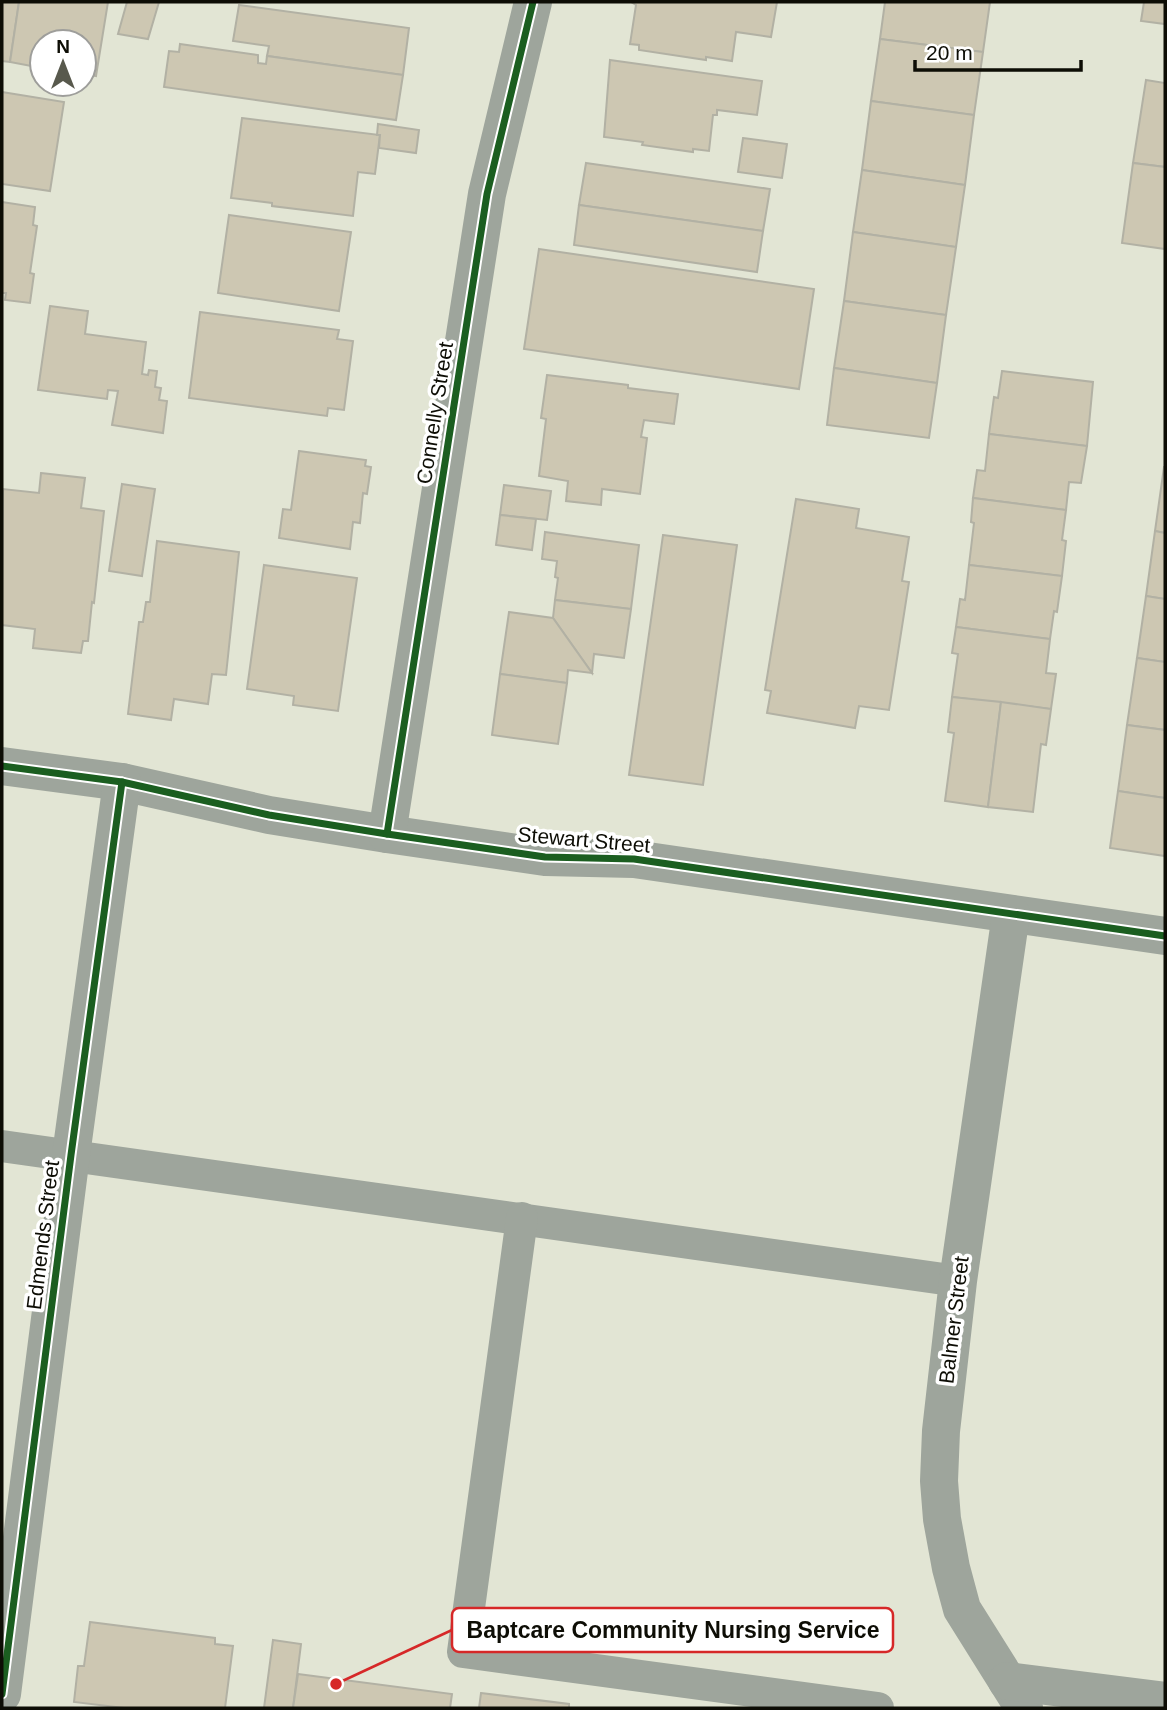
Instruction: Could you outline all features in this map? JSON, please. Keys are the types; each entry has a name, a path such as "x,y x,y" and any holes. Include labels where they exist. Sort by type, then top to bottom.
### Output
{"street":[{"name":"Connelly Street","path":"387,834 487,194 533,2"},
{"name":"Stewart Street","path":"2,766 122,782 269,815 387,834 545,856 634,859 1165,936"},
{"name":"Edmends Street","path":"2,1694 8,1594 122,782"},
{"name":"Balmer Street","path":"1011,914 958,1281 941,1431 939,1480 942,1519 962,1609 1015,1695"},
{"path":"1015,1695 1165,1701"}],"lane":[{"path":"2,1146 958,1281"},
{"path":"522,1218 463,1651 878,1708"}],"building":[{"path":"2,2 19,2 10,62 2,61"},
{"path":"19,2 108,2 98,64 98,28 28,28 28,65 10,62"},
{"path":"127,2 159,2 148,39 118,34"},
{"path":"631,2 777,2 771,37 736,32 732,61 639,50 639,45 630,44 636,5"},
{"path":"885,2 990,2 983,52 880,39"},
{"path":"1144,2 1165,2 1165,24 1141,21"},
{"path":"239,5 409,28 403,75 267,56 269,46 233,41"},
{"path":"880,39 983,52 974,115 871,101"},
{"path":"180,44 258,55 258,63 266,64 267,56 403,75 396,120 164,87 169,51 179,52"},
{"path":"610,60 762,81 757,115 717,110 717,115 713,115 709,151 693,149 693,152 604,137"},
{"path":"1146,80 1165,83 1165,167 1133,163"},
{"path":"2,92 64,102 50,191 2,184"},
{"path":"871,101 974,115 965,185 862,170"},
{"path":"242,118 380,135 375,174 358,172 353,216 231,198"},
{"path":"378,124 419,130 416,153 379,148"},
{"path":"743,138 787,144 782,178 738,172"},
{"path":"586,163 770,189 763,231 579,205"},
{"path":"1133,163 1165,167 1165,249 1122,243"},
{"path":"862,170 965,185 956,247 853,232"},
{"path":"2,202 35,207 33,225 37,226 30,273 34,274 30,303 5,300 6,293 2,293"},
{"path":"579,205 763,231 757,272 574,245"},
{"path":"229,215 351,232 339,311 218,293"},
{"path":"853,232 956,247 946,315 844,301"},
{"path":"539,249 814,289 799,389 524,349"},
{"path":"844,301 946,315 937,383 834,368"},
{"path":"50,306 88,311 85,334 146,342 142,374 148,375 149,370 157,371 155,387 161,388 159,400 167,401 163,433 112,425 118,391 108,390 107,399 38,390"},
{"path":"200,312 339,330 337,339 353,341 344,410 328,408 327,416 189,398"},
{"path":"834,368 937,383 929,438 827,425"},
{"path":"1002,371 1093,382 1087,446 989,434 994,397 998,398"},
{"path":"547,375 678,394 674,424 644,420 641,437 647,438 640,494 602,489 601,505 566,501 568,481 539,476 546,419 541,418"},
{"path":"989,434 1087,446 1081,483 1069,482 1066,510 973,498 977,470 985,471"},
{"path":"299,451 366,460 365,466 371,467 367,494 363,493 360,523 353,522 350,549 279,538 283,509 291,510"},
{"path":"1165,467 1165,533 1155,531"},
{"path":"41,473 85,478 81,508 104,511 88,641 83,641 81,653 33,648 35,629 2,625 3,489 39,493"},
{"path":"122,484 155,489 142,576 109,571"},
{"path":"504,485 551,491 547,520 500,515"},
{"path":"973,498 1066,510 1062,540 1066,541 1062,576 969,565 974,523 971,522"},
{"path":"796,499 859,509 856,528 909,537 902,581 909,582 889,710 859,706 855,728 767,713 771,691 765,690"},
{"path":"500,515 536,519 532,550 496,545"},
{"path":"1155,531 1165,533 1165,599 1146,596"},
{"path":"545,532 639,545 631,609 555,600 557,561 542,559"},
{"path":"663,535 737,545 703,785 629,775"},
{"path":"157,541 239,552 226,675 212,674 208,704 174,699 171,720 128,714 139,622 143,622 146,602 150,602"},
{"path":"264,565 357,578 338,711 293,705 294,696 247,689"},
{"path":"969,565 1062,576 1050,639 956,627 960,599 965,600"},
{"path":"1146,596 1165,599 1165,662 1137,658"},
{"path":"555,600 631,609 624,658 594,654 592,673 553,618"},
{"path":"509,612 553,618 592,673 568,670 567,683 500,674"},
{"path":"956,627 1050,639 1046,673 1056,674 1051,709 952,697 958,654 952,653"},
{"path":"1137,658 1165,662 1165,730 1127,725"},
{"path":"500,674 567,683 558,744 492,735"},
{"path":"952,697 1001,702 988,807 945,801 954,733 948,732"},
{"path":"1001,702 1051,709 1046,745 1041,744 1033,812 988,807"},
{"path":"1127,725 1165,730 1165,798 1118,791"},
{"path":"1118,791 1165,798 1165,856 1110,848"},
{"path":"90,1622 215,1638 215,1644 233,1646 225,1708 124,1708 74,1702 78,1666 84,1666"},
{"path":"273,1640 301,1644 293,1708 264,1708"},
{"path":"298,1674 452,1694 450,1708 293,1708"},
{"path":"481,1693 569,1704 569,1708 479,1708"}],"cycle path":[{"path":"387,834 487,194 533,2"},
{"path":"2,766 122,782 269,815 387,834 545,857 634,859 1165,936"},
{"path":"2,1694 122,782"}],"place":[{"name":"Baptcare Community Nursing Service","path":"336,1684"}]}
